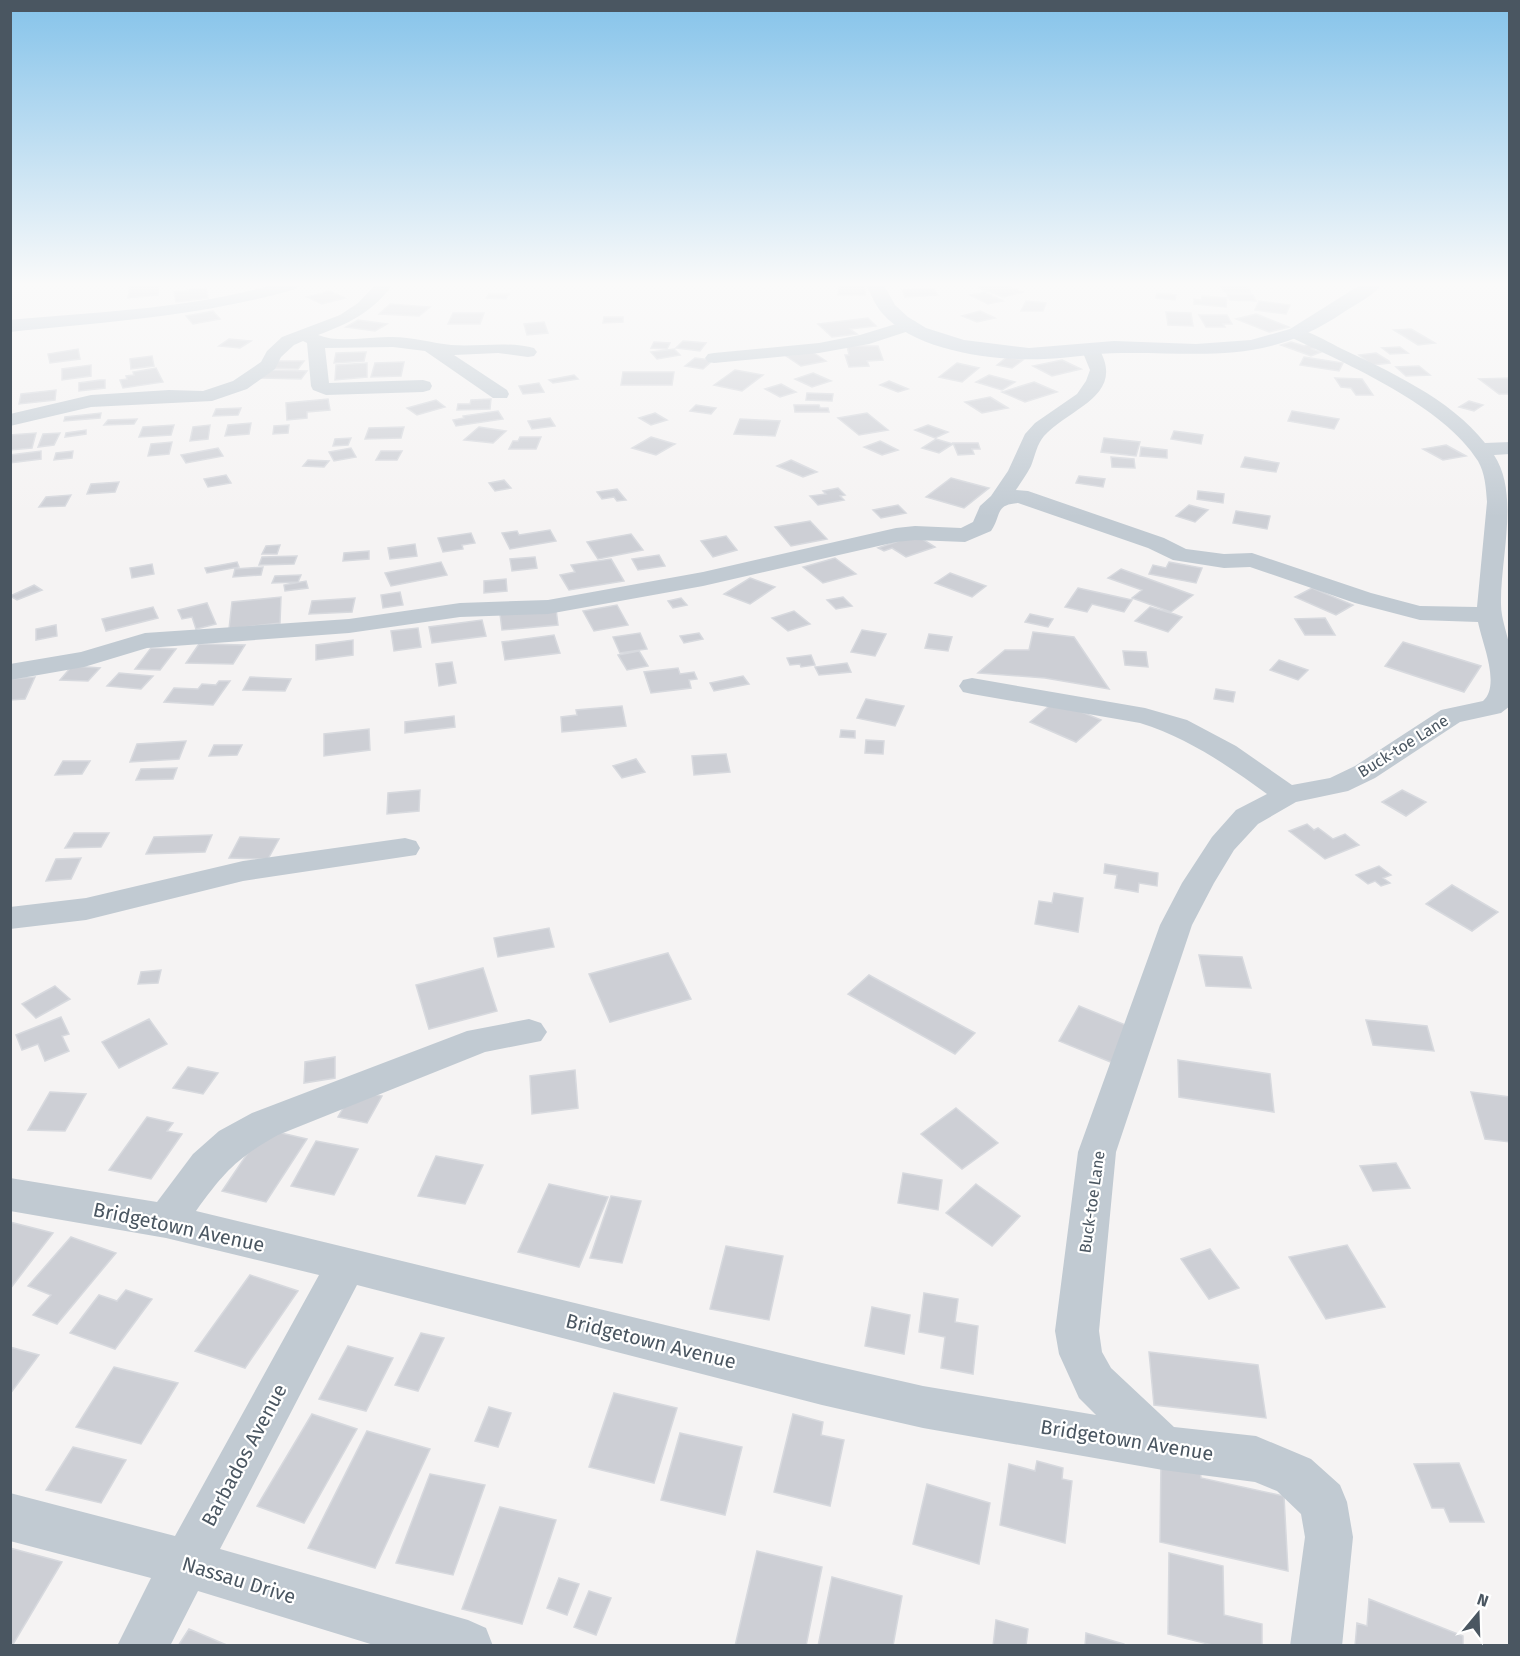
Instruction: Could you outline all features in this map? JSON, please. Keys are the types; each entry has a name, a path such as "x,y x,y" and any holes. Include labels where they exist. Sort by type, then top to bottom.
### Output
{"street":[{"path":"10,420 91,401 169,396 205,397 240,385 270,362"},
{"path":"316,362 320,371 320,386 326,389 423,386"},
{"path":"453,362 500,394"},
{"path":"10,672 84,658 145,641 349,626 460,610 548,608 703,579 897,535 915,533 965,535 983,525 987,509 1000,498 1018,472 1024,459 1026,446 1033,437 1044,426 1089,394 1099,370 1096,362"},
{"name":"Buck-toe Lane","path":"1163,1448 1095,1383 1081,1354 1077,1331 1097,1152 1176,926 1198,883 1223,844 1247,818 1287,795 1338,785 1365,772 1451,716 1492,707 1500,700 1504,689 1504,677 1489,602 1503,487 1479,449 1452,422 1413,393 1355,362"},
{"path":"1479,449 1509,448"},
{"path":"1000,498 1020,496 1155,543 1181,555 1224,561 1252,560 1363,598 1420,613 1490,615"},
{"path":"972,686 1135,714 1177,726 1226,752 1287,795"},
{"path":"10,918 86,909 243,871 405,848"},
{"path":"166,1221 207,1165 233,1142 265,1124 480,1040 529,1032"},
{"name":"Bridgetown Avenue","path":"10,1194 166,1221 923,1407 1163,1448 1256,1459 1294,1475 1323,1502 1329,1537 1316,1646"},
{"name":"Barbados Avenue","path":"141,1646 347,1264"},
{"name":"Nassau Drive","path":"10,1517 186,1563 295,1597 468,1646"}],"building":[{"path":"130,362 153,362 154,366 131,369"},
{"path":"276,362 303,362 298,369 271,368"},
{"path":"404,362 401,376 371,377 375,363"},
{"path":"690,362 710,362 703,369 685,366"},
{"path":"795,362 820,362 801,366"},
{"path":"847,362 868,362 869,366 849,367"},
{"path":"1000,362 1020,362 1012,368 997,365"},
{"path":"1067,362 1081,369 1052,376 1033,366"},
{"path":"1301,362 1343,363 1339,371 1300,365"},
{"path":"1368,362 1390,363 1372,365"},
{"path":"367,363 367,377 335,380 336,365"},
{"path":"957,363 979,368 962,382 939,377"},
{"path":"91,365 91,376 62,380 62,369"},
{"path":"1419,366 1430,375 1406,376 1396,367"},
{"path":"156,368 163,382 123,388 120,380 127,379 126,376 134,375 133,372"},
{"path":"267,370 307,371 301,379 261,378"},
{"path":"735,370 763,375 742,391 714,385"},
{"path":"623,372 674,372 672,385 621,385"},
{"path":"813,373 831,381 812,387 795,379"},
{"path":"574,375 578,379 553,383 549,380"},
{"path":"989,375 1015,382 1002,390 976,382"},
{"path":"1335,378 1362,379 1373,395 1356,395 1351,388 1341,387"},
{"path":"1510,378 1510,394 1499,394 1479,379"},
{"path":"105,380 105,388 79,391 79,383"},
{"path":"889,381 908,389 898,392 880,385"},
{"path":"1034,382 1057,392 1025,402 1002,392"},
{"path":"539,383 544,392 523,394 519,386"},
{"path":"781,384 796,392 780,397 765,389"},
{"path":"56,390 55,400 19,404 21,394"},
{"path":"807,393 833,394 832,401 806,400"},
{"path":"990,397 1008,408 982,413 965,402"},
{"path":"328,399 330,410 307,412 307,418 287,420 286,403"},
{"path":"491,399 490,409 457,410 458,404 470,404 471,400"},
{"path":"436,400 445,407 417,415 407,408"},
{"path":"1469,401 1483,405 1474,411 1459,407"},
{"path":"696,405 716,408 711,414 690,411"},
{"path":"794,405 819,405 820,408 828,408 829,412 795,412"},
{"path":"241,408 238,415 213,416 216,409"},
{"path":"498,411 503,419 456,426 453,420 464,418 463,416"},
{"path":"1292,411 1339,419 1334,429 1288,421"},
{"path":"101,413 100,418 64,421 65,417"},
{"path":"655,413 667,420 651,425 639,418"},
{"path":"867,413 888,430 859,435 838,418"},
{"path":"550,418 555,426 532,429 528,421"},
{"path":"137,419 134,424 104,425 108,420"},
{"path":"740,419 780,421 775,436 734,434"},
{"path":"251,423 249,434 225,436 228,425"},
{"path":"174,425 171,435 139,437 143,427"},
{"path":"210,425 208,439 190,441 193,427"},
{"path":"289,425 288,433 273,434 274,426"},
{"path":"928,425 948,432 935,438 915,430"},
{"path":"404,427 401,438 365,439 369,428"},
{"path":"479,427 506,431 493,443 464,440"},
{"path":"86,430 86,434 65,437 66,433"},
{"path":"1174,431 1203,435 1201,444 1171,439"},
{"path":"36,433 32,448 10,450 10,435"},
{"path":"60,433 54,445 38,447 43,434"},
{"path":"520,437 541,437 536,449 509,449 513,441 518,441"},
{"path":"651,437 675,444 656,455 632,448"},
{"path":"351,438 348,445 333,446 335,439"},
{"path":"1104,438 1140,442 1136,456 1101,452"},
{"path":"936,439 953,444 939,453 922,448"},
{"path":"880,441 898,450 882,455 864,447"},
{"path":"172,442 169,454 148,456 151,444"},
{"path":"953,443 978,443 980,449 972,449 974,454 958,455"},
{"path":"1446,445 1466,456 1443,460 1423,449"},
{"path":"1141,447 1167,450 1167,458 1140,456"},
{"path":"218,448 223,456 186,463 181,455"},
{"path":"351,448 356,457 334,461 329,452"},
{"path":"41,451 41,459 10,463 10,455"},
{"path":"73,451 72,458 54,460 56,453"},
{"path":"381,451 402,451 397,460 376,460"},
{"path":"1111,457 1134,459 1135,468 1112,467"},
{"path":"1245,457 1279,463 1276,472 1241,467"},
{"path":"308,460 329,461 324,467 303,466"},
{"path":"791,460 817,472 803,477 777,466"},
{"path":"226,475 231,483 208,487 204,479"},
{"path":"1079,476 1105,479 1103,487 1076,483"},
{"path":"951,478 989,488 964,508 926,497"},
{"path":"504,480 511,488 495,491 489,483"},
{"path":"119,482 115,492 87,494 91,484"},
{"path":"838,488 845,495 840,496 844,500 818,505 810,496 826,494 823,491"},
{"path":"617,489 626,500 617,501 614,497 602,499 597,492"},
{"path":"1198,491 1224,494 1223,503 1197,499"},
{"path":"71,495 65,506 39,507 46,497"},
{"path":"898,505 906,513 881,518 873,510"},
{"path":"1189,505 1208,510 1195,522 1176,516"},
{"path":"1236,511 1270,516 1267,529 1233,523"},
{"path":"810,521 827,539 791,546 775,527"},
{"path":"550,530 556,541 510,549 502,533 517,531 519,535"},
{"path":"471,533 475,543 462,545 463,549 443,552 438,538"},
{"path":"631,534 643,550 598,559 587,542"},
{"path":"916,535 935,547 906,557 892,548 884,551 878,548"},
{"path":"726,536 737,550 713,557 701,541"},
{"path":"415,544 417,556 390,559 388,548"},
{"path":"280,545 277,554 262,554 266,546"},
{"path":"369,551 369,559 343,561 344,553"},
{"path":"659,555 665,566 638,570 632,559"},
{"path":"297,556 294,564 259,565 262,557"},
{"path":"535,557 537,568 512,571 510,559"},
{"path":"835,558 856,574 823,583 803,567"},
{"path":"611,559 624,581 569,590 560,575 575,572 571,565"},
{"path":"237,562 239,567 207,573 205,568"},
{"path":"441,562 447,575 391,586 385,573"},
{"path":"1169,562 1202,568 1196,583 1149,574 1153,565 1166,568"},
{"path":"152,564 154,574 132,578 130,568"},
{"path":"263,567 261,575 233,577 235,569"},
{"path":"1121,569 1193,595 1171,612 1132,598 1142,590 1108,578"},
{"path":"950,573 986,586 972,597 935,583"},
{"path":"301,575 298,582 272,583 275,576"},
{"path":"750,578 775,587 750,604 724,594"},
{"path":"506,579 507,591 484,593 484,581"},
{"path":"306,581 308,588 285,591 284,585"},
{"path":"34,585 42,590 17,600 10,596"},
{"path":"1078,588 1132,600 1124,612 1092,604 1087,612 1065,607"},
{"path":"1312,588 1353,605 1336,615 1295,597"},
{"path":"400,592 403,605 383,608 381,595"},
{"path":"281,597 280,623 229,629 232,602"},
{"path":"843,597 852,606 836,609 827,600"},
{"path":"355,598 352,612 309,614 312,601"},
{"path":"681,598 687,605 673,608 668,601"},
{"path":"207,603 216,624 196,629 192,617 182,619 178,610"},
{"path":"617,605 628,625 594,631 583,611"},
{"path":"153,607 158,618 106,631 102,619"},
{"path":"1150,607 1182,617 1168,632 1135,621"},
{"path":"556,609 558,625 502,630 500,614"},
{"path":"794,611 810,624 788,631 772,618"},
{"path":"1030,614 1053,619 1048,627 1025,622"},
{"path":"1325,618 1335,635 1305,635 1295,619"},
{"path":"482,620 486,636 432,643 429,627"},
{"path":"56,625 57,636 36,640 36,629"},
{"path":"418,628 421,647 394,651 391,631"},
{"path":"862,630 886,634 875,656 851,652"},
{"path":"1033,632 1074,637 1109,689 1045,678 978,673 1005,650 1029,650"},
{"path":"640,633 647,649 620,653 613,637"},
{"path":"699,633 703,639 684,643 680,636"},
{"path":"929,634 952,637 948,651 925,648"},
{"path":"554,635 560,653 505,660 502,642"},
{"path":"353,640 353,655 316,660 316,645"},
{"path":"1403,642 1481,666 1464,692 1385,666"},
{"path":"199,644 245,645 233,664 186,663"},
{"path":"151,648 176,649 160,670 135,669"},
{"path":"639,651 648,666 627,670 618,655"},
{"path":"1123,651 1146,652 1148,667 1125,665"},
{"path":"811,655 815,665 801,667 800,664 790,665 787,658"},
{"path":"1279,660 1308,670 1298,680 1270,670"},
{"path":"452,662 456,683 439,686 436,664"},
{"path":"847,663 851,672 819,675 815,667"},
{"path":"72,666 100,668 88,681 60,680"},
{"path":"678,668 680,674 694,672 697,679 689,680 691,688 651,693 644,672"},
{"path":"119,673 153,676 141,689 107,686"},
{"path":"743,676 749,684 714,691 710,683"},
{"path":"35,677 25,699 10,700 10,679"},
{"path":"250,677 291,679 285,691 243,690"},
{"path":"219,681 230,681 213,705 164,702 174,688 198,689 202,684 216,685"},
{"path":"1216,689 1235,692 1233,702 1214,699"},
{"path":"866,699 904,706 895,726 857,718"},
{"path":"1055,701 1101,720 1076,742 1030,722"},
{"path":"622,706 626,726 562,732 561,717 577,715 576,710"},
{"path":"454,716 455,727 405,733 405,722"},
{"path":"369,729 370,750 324,756 324,734"},
{"path":"841,730 855,731 855,738 840,737"},
{"path":"866,740 884,741 883,754 865,753"},
{"path":"186,741 179,759 130,762 137,744"},
{"path":"214,745 242,745 237,755 209,756"},
{"path":"726,754 730,772 694,775 692,756"},
{"path":"636,759 645,772 622,778 613,766"},
{"path":"63,761 90,761 82,774 55,775"},
{"path":"177,768 173,779 136,780 141,769"},
{"path":"420,790 419,811 387,814 388,793"},
{"path":"1402,790 1426,802 1406,816 1382,802"},
{"path":"1307,824 1314,830 1318,828 1333,839 1345,834 1359,845 1325,859 1289,831"},
{"path":"74,833 109,833 101,847 65,848"},
{"path":"212,835 205,852 146,854 154,837"},
{"path":"240,837 279,839 268,859 229,858"},
{"path":"81,858 71,879 46,881 56,859"},
{"path":"1105,864 1158,873 1157,886 1139,883 1138,892 1115,888 1117,875 1104,873"},
{"path":"1379,866 1391,875 1383,878 1390,883 1381,886 1375,881 1368,884 1356,875"},
{"path":"1452,885 1498,912 1472,931 1426,904"},
{"path":"1054,893 1083,898 1078,932 1035,924 1039,901 1052,903"},
{"path":"549,928 554,947 498,957 494,938"},
{"path":"668,953 691,999 610,1022 589,974"},
{"path":"1199,955 1242,957 1251,988 1206,986"},
{"path":"483,968 497,1011 429,1029 416,985"},
{"path":"161,970 158,983 138,984 141,972"},
{"path":"869,975 975,1033 955,1054 848,994"},
{"path":"55,986 70,999 36,1018 22,1004"},
{"path":"1079,1006 1133,1028 1113,1063 1059,1041"},
{"path":"61,1017 69,1034 62,1036 69,1051 45,1061 38,1044 22,1050 16,1035"},
{"path":"149,1019 167,1044 119,1068 102,1042"},
{"path":"1366,1020 1427,1026 1434,1051 1373,1045"},
{"path":"335,1057 335,1078 304,1083 305,1062"},
{"path":"1178,1060 1270,1074 1274,1112 1179,1097"},
{"path":"188,1067 218,1073 203,1094 173,1088"},
{"path":"575,1070 578,1108 532,1114 530,1076"},
{"path":"353,1091 382,1096 367,1123 338,1117"},
{"path":"50,1092 86,1094 65,1131 28,1130"},
{"path":"1471,1092 1510,1097 1510,1142 1485,1139"},
{"path":"956,1108 998,1143 962,1169 921,1134"},
{"path":"147,1117 173,1123 167,1131 182,1134 151,1179 109,1170"},
{"path":"264,1129 307,1139 266,1202 222,1191"},
{"path":"316,1141 358,1149 334,1195 291,1186"},
{"path":"436,1156 483,1165 465,1204 418,1196"},
{"path":"1396,1163 1410,1188 1373,1191 1360,1166"},
{"path":"903,1173 942,1180 938,1210 898,1203"},
{"path":"549,1184 608,1197 579,1267 518,1252"},
{"path":"976,1184 1020,1216 992,1246 946,1213"},
{"path":"611,1196 641,1201 622,1263 590,1258"},
{"path":"10,1222 53,1233 10,1289"},
{"path":"71,1237 116,1253 57,1324 33,1315 51,1295 28,1286"},
{"path":"1347,1245 1385,1307 1326,1319 1289,1257"},
{"path":"726,1246 783,1256 769,1320 710,1309"},
{"path":"1210,1249 1239,1288 1209,1299 1181,1259"},
{"path":"250,1275 298,1291 245,1368 195,1351"},
{"path":"126,1290 152,1299 115,1349 70,1333 99,1295 117,1301"},
{"path":"924,1293 958,1299 955,1322 978,1326 973,1374 941,1368 945,1337 919,1332"},
{"path":"872,1307 910,1315 904,1354 865,1346"},
{"path":"421,1333 444,1338 418,1391 395,1385"},
{"path":"348,1346 393,1358 366,1411 319,1399"},
{"path":"10,1347 39,1355 10,1394"},
{"path":"1149,1352 1258,1365 1266,1418 1154,1405"},
{"path":"114,1367 178,1383 141,1444 76,1427"},
{"path":"614,1393 677,1408 654,1483 589,1467"},
{"path":"489,1407 511,1413 498,1447 475,1441"},
{"path":"312,1414 357,1429 304,1523 257,1506"},
{"path":"793,1414 823,1422 821,1435 844,1440 830,1506 774,1492"},
{"path":"367,1431 430,1449 375,1568 308,1548"},
{"path":"680,1433 742,1447 725,1515 661,1500"},
{"path":"73,1447 126,1460 101,1503 46,1490"},
{"path":"1161,1459 1200,1467 1201,1478 1284,1496 1288,1571 1160,1542"},
{"path":"1037,1461 1063,1468 1062,1479 1072,1481 1065,1543 1000,1525 1009,1464 1035,1471"},
{"path":"1459,1463 1484,1522 1450,1522 1444,1508 1432,1508 1414,1464"},
{"path":"430,1474 485,1485 453,1575 396,1563"},
{"path":"927,1484 990,1503 979,1564 913,1544"},
{"path":"500,1507 556,1520 522,1624 462,1609"},
{"path":"10,1548 62,1562 12,1646 10,1646"},
{"path":"757,1551 822,1567 806,1646 735,1646"},
{"path":"1169,1553 1223,1566 1224,1615 1262,1624 1262,1646 1216,1646 1168,1634"},
{"path":"832,1577 902,1596 893,1646 818,1646"},
{"path":"559,1578 579,1584 567,1615 547,1608"},
{"path":"589,1591 611,1598 596,1635 574,1627"},
{"path":"1369,1599 1463,1636 1463,1646 1355,1646 1357,1623 1367,1626"},
{"path":"996,1620 1028,1629 1026,1646 993,1646"},
{"path":"189,1629 229,1646 178,1646"},
{"path":"1086,1633 1124,1644 1124,1646 1085,1646"}]}
